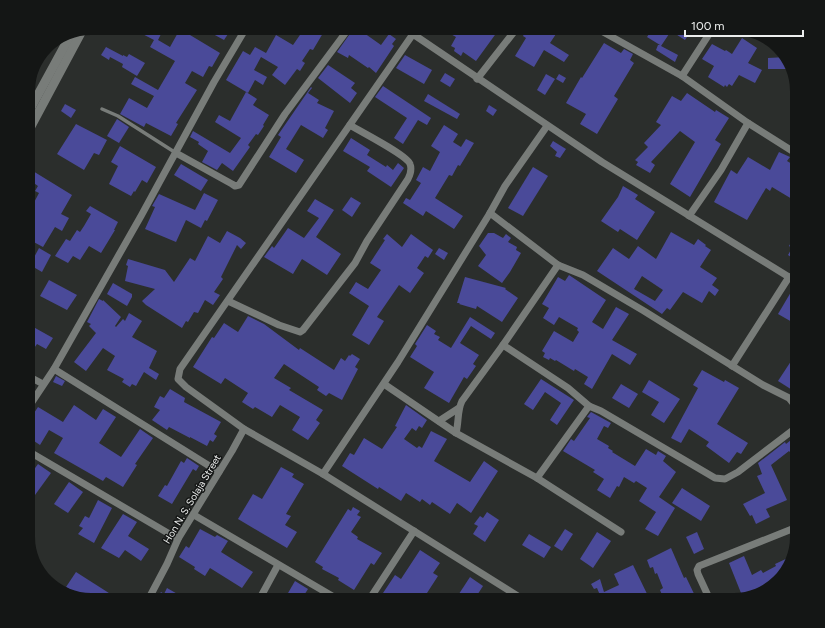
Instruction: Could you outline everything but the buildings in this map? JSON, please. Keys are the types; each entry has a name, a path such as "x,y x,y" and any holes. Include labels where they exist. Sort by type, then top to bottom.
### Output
{"main road":[{"path":"35,119 79,36"},
{"path":"35,100 68,40"}],"street":[{"path":"35,397 54,369 176,153 214,82 242,35"},
{"path":"176,153 235,186 239,185 285,114 345,35"},
{"path":"412,35 180,369 178,379 186,387 244,429 323,474 513,593"},
{"path":"414,35 602,162 789,278 732,366"},
{"path":"477,78 511,35"},
{"path":"609,35 682,76 790,149"},
{"path":"682,76 708,35"},
{"path":"689,216 721,170 748,122"},
{"path":"228,301 279,325 300,332 304,330 355,263 367,241 408,179 411,171 410,164 404,156 350,125"},
{"path":"323,474 384,384 490,213 505,186 547,126"},
{"path":"490,213 558,265 583,275 763,385 790,399"},
{"path":"456,433 459,408 462,401 503,345 558,265"},
{"path":"503,345 568,388 589,406 601,411 715,478 725,479 738,472 790,432"},
{"path":"54,369 219,472"},
{"path":"35,380 43,384"},
{"path":"384,384 456,433 537,478 621,532"},
{"path":"537,478 589,406"},
{"path":"439,421 459,408"},
{"name":"Hon N. S. Solaja Street","path":"152,593 178,539 194,515 244,429"},
{"path":"35,455 178,539"},
{"path":"194,515 327,593"},
{"path":"707,593 698,574 697,570 699,566 790,530"},
{"path":"374,593 414,531"},
{"path":"263,593 278,565"}],"lane":[{"path":"102,109 118,116 176,153"}]}
